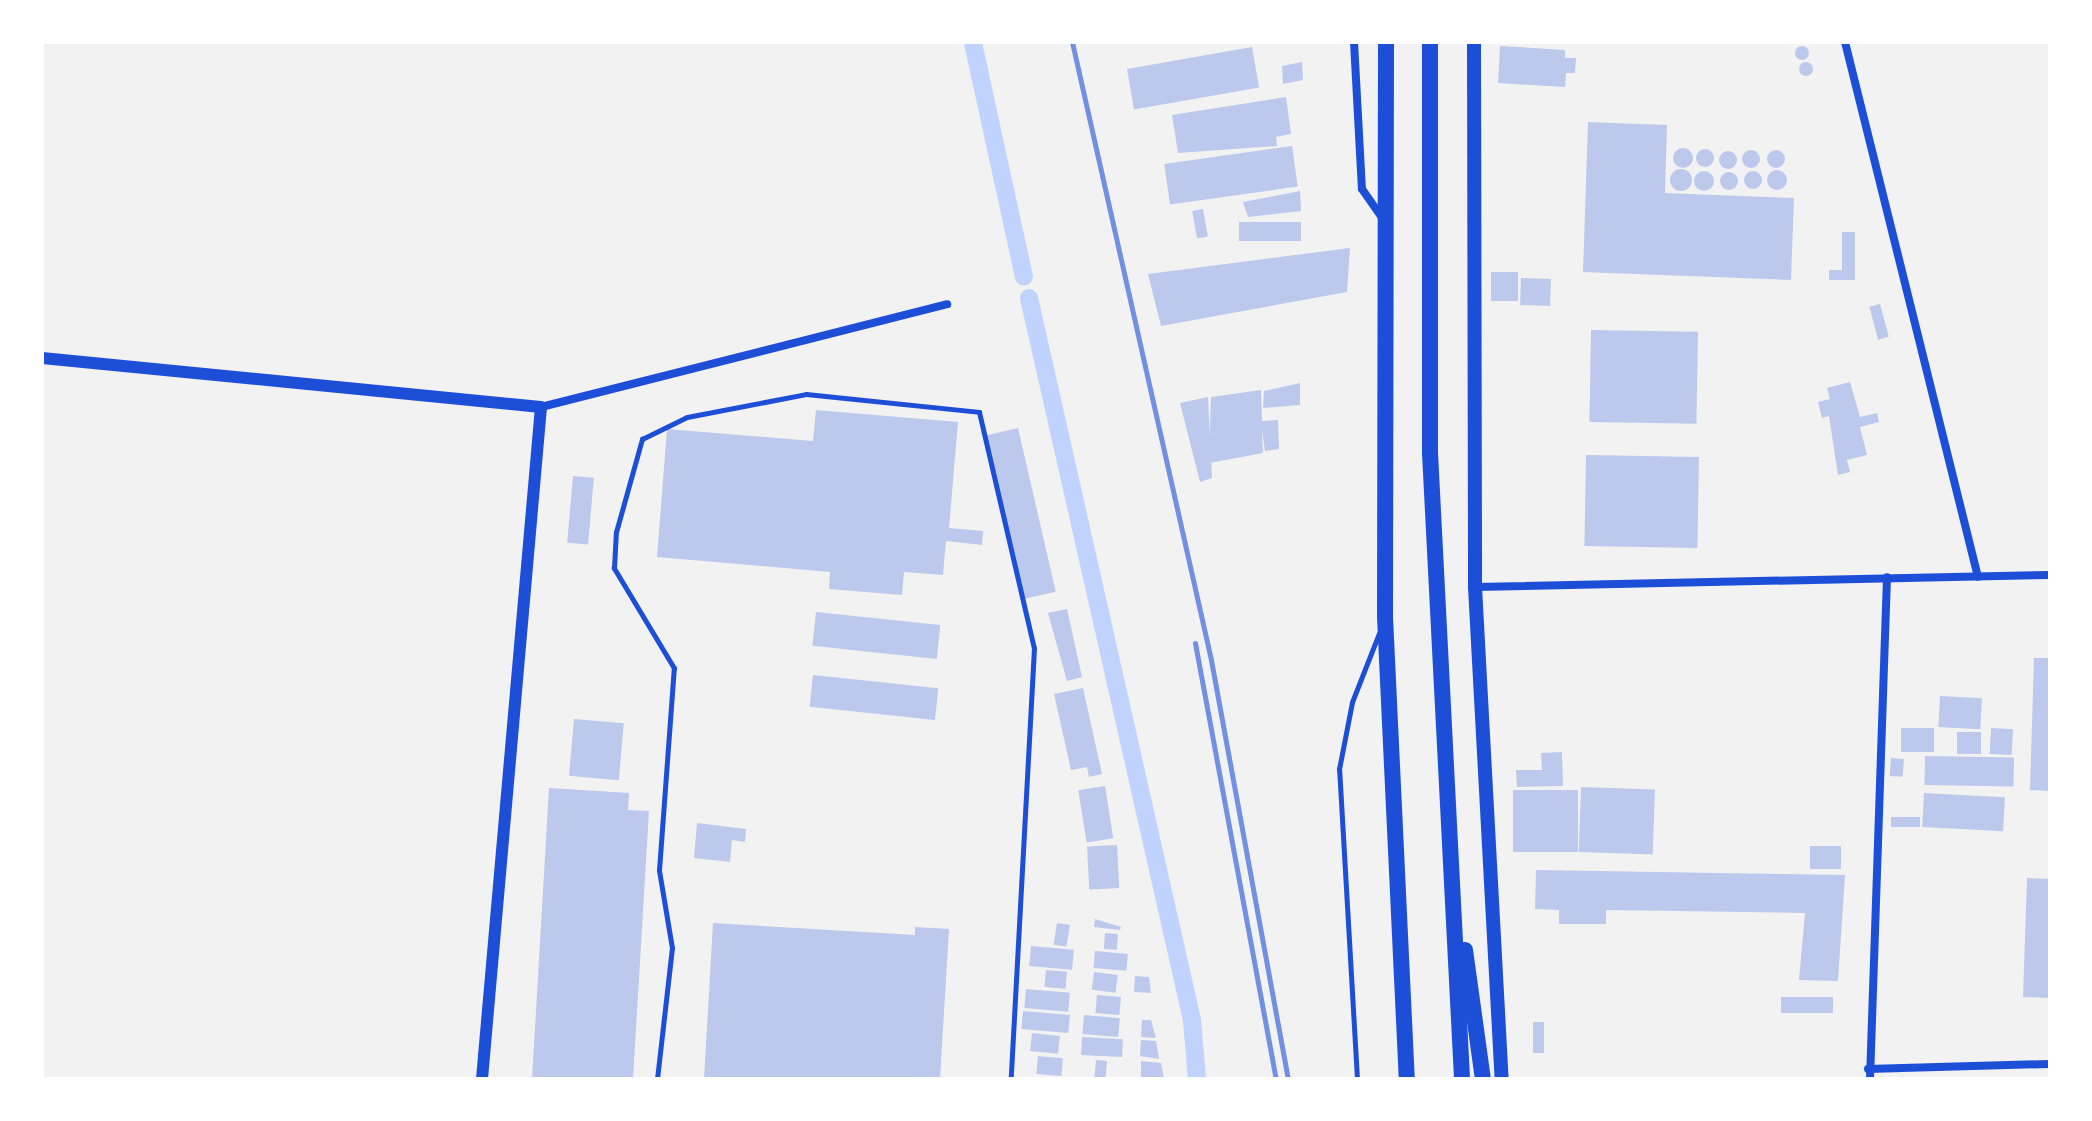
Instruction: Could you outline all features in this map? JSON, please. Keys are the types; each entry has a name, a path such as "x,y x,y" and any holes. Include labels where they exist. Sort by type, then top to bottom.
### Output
{"highway":[{"path":"1386,42 1385,617 1407,1079"},
{"path":"1430,42 1430,453 1462,1079"},
{"path":"1454,883 1483,1079"}],"main road":[{"path":"1474,42 1475,587 1502,1079"},
{"path":"42,358 541,407 482,1079"}],"street":[{"path":"1354,42 1362,189 1384,222"},
{"path":"1845,42 1978,577"},
{"path":"541,407 947,304"},
{"path":"1475,587 2050,575"},
{"path":"1887,577 1869,1074 2050,1064"}],"lane":[{"path":"657,1079 672,948 659,870 674,668 614,568 616,532 642,439 687,417 806,394 979,412 1034,648 1011,1079"},
{"path":"1357,1079 1339,769 1352,702 1385,617"}],"building":[{"path":"1500,46 1565,50 1565,58 1576,58 1575,73 1566,73 1565,87 1498,83"},
{"path":"1802,46 1809,53 1802,60 1795,53"},
{"path":"1252,47 1259,87 1134,109 1127,69"},
{"path":"1302,62 1303,80 1283,84 1282,66"},
{"path":"1806,62 1813,69 1806,76 1799,69"},
{"path":"1286,97 1291,134 1276,137 1277,146 1178,153 1172,115"},
{"path":"1588,122 1667,125 1665,193 1794,198 1791,280 1583,272"},
{"path":"1292,146 1298,187 1170,205 1164,164"},
{"path":"1683,148 1690,151 1693,158 1690,165 1683,168 1676,165 1673,158 1676,151"},
{"path":"1705,149 1714,158 1705,167 1696,158"},
{"path":"1751,150 1760,159 1751,168 1742,159"},
{"path":"1772,150 1780,150 1785,159 1783,166 1772,168 1767,163 1767,155"},
{"path":"1724,151 1732,151 1737,160 1735,167 1724,169 1719,164 1719,156"},
{"path":"1681,169 1689,172 1692,180 1689,188 1681,191 1673,188 1670,180 1673,172"},
{"path":"1777,170 1784,173 1787,180 1784,187 1777,190 1770,187 1767,180 1770,173"},
{"path":"1704,171 1711,174 1714,181 1711,188 1704,191 1697,188 1694,181 1697,174"},
{"path":"1749,171 1757,171 1762,180 1760,187 1749,189 1744,184 1744,176"},
{"path":"1725,172 1733,172 1738,181 1736,188 1725,190 1720,185 1720,177"},
{"path":"1300,191 1301,211 1248,217 1243,202"},
{"path":"1203,209 1208,237 1197,238 1192,211"},
{"path":"1239,222 1301,222 1301,241 1239,241"},
{"path":"1842,232 1855,232 1855,280 1829,280 1829,270 1842,270"},
{"path":"1350,248 1347,292 1161,326 1148,274"},
{"path":"1491,272 1518,272 1518,301 1491,301"},
{"path":"1521,278 1551,279 1550,306 1520,305"},
{"path":"1880,304 1889,337 1878,340 1869,307"},
{"path":"1591,330 1698,332 1696,424 1589,422"},
{"path":"1850,382 1860,417 1877,413 1879,422 1860,427 1867,455 1847,460 1850,472 1838,475 1829,416 1822,418 1818,402 1830,399 1827,388"},
{"path":"1300,383 1300,405 1263,408 1264,391"},
{"path":"1261,390 1262,421 1278,420 1279,449 1265,451 1262,430 1263,453 1209,463 1211,397"},
{"path":"1208,397 1212,478 1200,482 1180,403"},
{"path":"816,410 958,422 949,528 983,531 982,545 946,541 943,575 904,572 902,595 829,589 830,572 657,557 667,429 813,441"},
{"path":"1018,428 1056,592 1024,599 986,435"},
{"path":"1586,455 1699,457 1697,548 1584,546"},
{"path":"573,476 594,478 588,545 567,543"},
{"path":"1067,609 1082,677 1067,681 1048,613"},
{"path":"816,612 940,625 937,659 812,646"},
{"path":"2034,658 2050,658 2050,791 2030,790"},
{"path":"813,675 938,688 935,720 810,707"},
{"path":"1083,688 1102,774 1089,777 1087,767 1071,770 1054,694"},
{"path":"1940,696 1982,698 1980,729 1938,727"},
{"path":"574,719 624,723 619,780 569,776"},
{"path":"1901,728 1934,728 1934,752 1901,752"},
{"path":"1991,728 2013,729 2012,755 1990,754"},
{"path":"1957,732 1981,732 1981,754 1957,754"},
{"path":"1562,752 1563,786 1517,787 1516,770 1542,770 1541,753"},
{"path":"1925,756 2014,758 2013,787 1924,785"},
{"path":"1891,758 1904,759 1903,777 1890,776"},
{"path":"1105,786 1113,838 1087,843 1078,790"},
{"path":"1581,787 1655,790 1653,855 1579,852"},
{"path":"549,788 629,793 628,810 649,811 633,1079 532,1079"},
{"path":"1513,790 1578,790 1578,852 1513,852"},
{"path":"1924,793 2005,797 2003,831 1922,827"},
{"path":"1891,817 1920,817 1920,827 1891,827"},
{"path":"697,823 746,829 745,842 732,840 730,862 694,858"},
{"path":"1117,845 1119,888 1089,890 1087,847"},
{"path":"1810,846 1841,846 1841,869 1810,869"},
{"path":"1536,870 1845,875 1838,981 1799,980 1805,913 1606,910 1606,924 1559,924 1559,910 1535,909"},
{"path":"2027,878 2050,879 2050,998 2023,997"},
{"path":"1095,919 1121,927 1120,930 1094,927"},
{"path":"713,923 915,935 915,927 949,929 940,1079 704,1079"},
{"path":"1057,923 1070,925 1066,947 1054,945"},
{"path":"1105,933 1118,934 1117,950 1104,949"},
{"path":"1031,946 1074,950 1072,970 1029,966"},
{"path":"1095,951 1128,954 1126,971 1094,968"},
{"path":"1046,970 1067,972 1065,989 1045,987"},
{"path":"1094,972 1118,975 1116,993 1092,990"},
{"path":"1135,976 1149,977 1151,993 1134,992"},
{"path":"1026,989 1070,993 1068,1012 1024,1008"},
{"path":"1097,995 1121,997 1119,1015 1095,1013"},
{"path":"1781,997 1833,997 1833,1013 1781,1013"},
{"path":"1023,1011 1070,1015 1068,1033 1021,1029"},
{"path":"1084,1015 1120,1018 1118,1037 1082,1034"},
{"path":"1142,1020 1151,1020 1156,1038 1141,1037"},
{"path":"1533,1022 1544,1022 1544,1053 1533,1053"},
{"path":"1032,1033 1060,1036 1058,1054 1030,1051"},
{"path":"1082,1037 1123,1039 1122,1057 1081,1055"},
{"path":"1141,1040 1156,1041 1159,1059 1140,1056"},
{"path":"1038,1056 1063,1058 1061,1076 1036,1074"},
{"path":"1096,1060 1107,1061 1105,1079 1094,1079"},
{"path":"1141,1061 1161,1063 1164,1079 1141,1078"}],"waterway":[{"path":"973,43 1024,277"},
{"path":"1029,298 1192,1020 1197,1079"}],"railway":[{"path":"1072,42 1211,660 1288,1079"},
{"path":"1195,643 1276,1079"}]}
